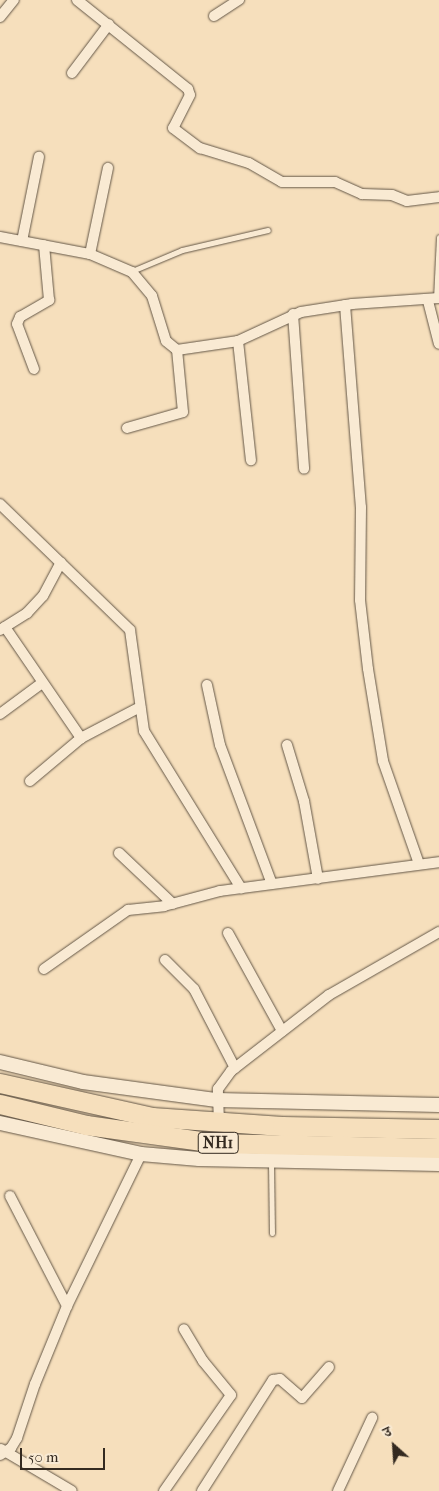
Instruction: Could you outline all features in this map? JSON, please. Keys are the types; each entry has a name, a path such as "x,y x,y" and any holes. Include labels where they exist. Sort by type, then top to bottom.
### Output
{"highway":[{"name":"NH1","path":"0,1083 136,1114 219,1123 439,1129"},
{"name":"NH1","path":"0,1104 86,1125 152,1136 276,1147 439,1148"},
{"path":"358,1148 359,1128"}],"street":[{"path":"0,17 14,0"},
{"path":"76,0 109,24 188,89 190,95 173,128 200,148 249,163 282,182 336,182 362,194 392,195 407,202 439,197"},
{"path":"214,16 239,0"},
{"path":"72,74 109,24"},
{"path":"22,241 39,157"},
{"path":"90,254 108,168"},
{"path":"0,237 90,254 132,272 152,296 166,340 177,350 183,412 127,428"},
{"path":"34,369 17,324 20,317 48,300 44,244"},
{"path":"177,350 238,340 293,314 345,305 434,299 439,344"},
{"path":"345,305 361,507 360,600 373,703 390,786 419,864"},
{"path":"293,314 304,468"},
{"path":"238,340 251,460"},
{"path":"0,505 130,630 141,724 241,888"},
{"path":"60,562 43,596 2,629 81,738"},
{"path":"0,714 42,683"},
{"path":"207,686 220,745 272,884"},
{"path":"30,782 81,738 140,707"},
{"path":"287,745 304,801 318,879"},
{"path":"119,853 173,904"},
{"path":"44,969 128,910 173,904 206,894 241,888 439,862"},
{"path":"219,1123 217,1100 222,1079 329,995 439,932"},
{"path":"228,933 282,1031"},
{"path":"165,960 194,989 235,1068"},
{"path":"0,1062 83,1082 217,1100 439,1105"},
{"path":"0,1123 141,1154 271,1162 439,1164"},
{"path":"72,1491 2,1452 17,1438 35,1384 67,1306 141,1154"},
{"path":"10,1196 67,1306"},
{"path":"164,1491 231,1396 184,1329"},
{"path":"202,1491 273,1380 280,1379 302,1398 329,1368"},
{"path":"338,1491 372,1418"}],"lane":[{"path":"132,272 182,250 268,230"},
{"path":"434,299 439,237"},
{"path":"271,1162 272,1233"}]}
